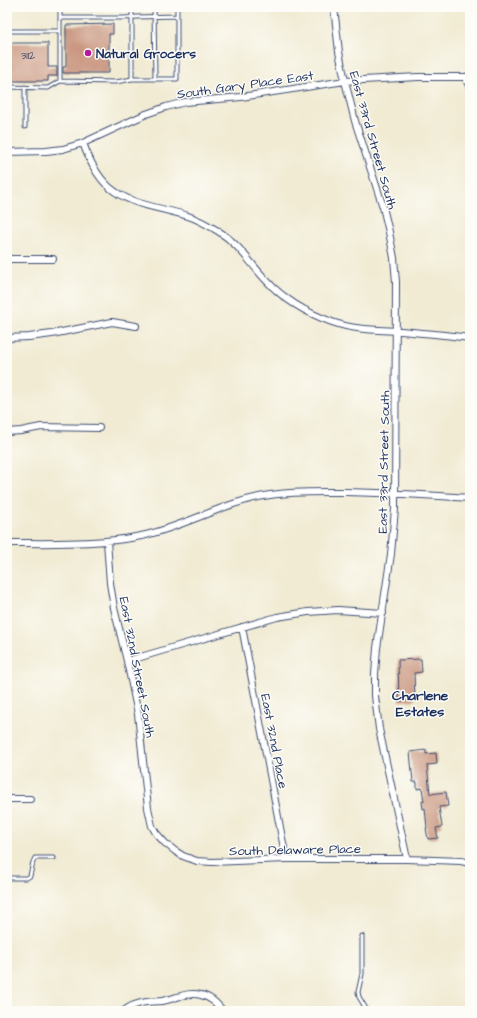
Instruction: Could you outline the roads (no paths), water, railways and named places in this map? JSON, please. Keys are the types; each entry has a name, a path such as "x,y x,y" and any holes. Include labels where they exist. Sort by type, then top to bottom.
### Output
{"street":[{"name":"East 33rd Street South","path":"334,7 344,82 355,121 384,207 394,258 396,282 395,509 391,554 377,648 375,674 376,711 379,729 407,859"},
{"name":"South Gary Place East","path":"7,152 63,149 82,143 146,114 185,102 240,97 344,82 418,77 467,77"},
{"path":"467,77 470,88"},
{"path":"82,143 97,174 119,194 130,200 145,205 188,216 219,231 242,251 266,281 279,293 305,311 328,321 363,329 426,333 470,338"},
{"path":"7,259 53,259"},
{"path":"7,338 29,338 112,322 136,326"},
{"path":"7,432 41,427 99,428"},
{"path":"7,543 70,543 128,538 163,530 247,500 291,492 395,493 470,498"},
{"name":"East 32nd Street South","path":"107,541 110,583 114,608 138,714 148,808 152,826 161,839 184,856"},
{"path":"127,660 277,617 308,612 338,610 383,613"},
{"name":"East 32nd Place","path":"242,627 286,859"},
{"path":"7,799 30,799"},
{"name":"South Delaware Place","path":"184,856 197,861 212,862 286,859 407,859"},
{"path":"407,859 462,861 470,863"},
{"path":"124,1011 143,1002 164,1001 187,994 195,994 210,998 223,1011"}],"lane":[{"path":"60,7 60,81"},
{"path":"132,7 132,79"},
{"path":"154,7 155,79"},
{"path":"7,87 48,88 60,81 116,82 132,79 177,79 177,7"},
{"path":"60,18 177,16"},
{"path":"7,31 60,31"},
{"path":"25,87 25,127"},
{"path":"7,878 27,878 30,876 35,858 54,858"},
{"path":"362,936 362,974 358,992 359,997 365,1007 365,1011"}],"place":[{"name":"Natural Grocers","path":"88,53"}],"district":[{"name":"Charlene Estates","path":"420,704"}]}
